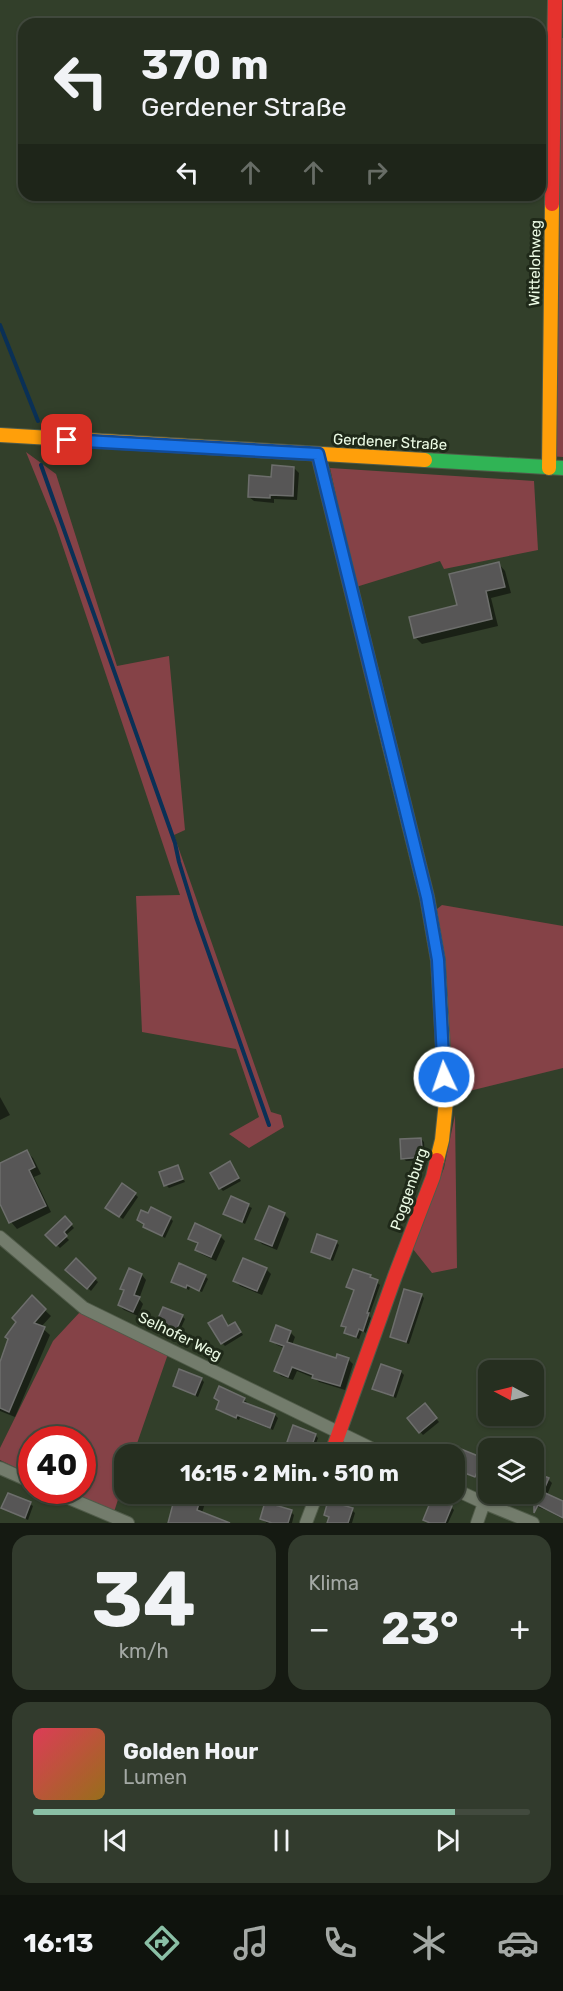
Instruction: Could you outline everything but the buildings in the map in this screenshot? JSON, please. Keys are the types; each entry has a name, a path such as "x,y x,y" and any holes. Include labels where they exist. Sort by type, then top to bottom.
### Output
{"street":[{"name":"Wittelohweg","path":"555,0 559,31 556,468"},
{"name":"Gerdener Straße","path":"0,435 556,468"},
{"name":"Poggenburg","path":"318,454 427,897 438,960 446,1101 442,1140 433,1177 339,1432"},
{"name":"Selhofer Weg","path":"1,1239 84,1308 363,1444"},
{"path":"335,1444 339,1432"},
{"path":"0,1468 18,1476"},
{"path":"83,1504 128,1523"},
{"path":"306,1523 313,1504"},
{"path":"477,1523 484,1504"},
{"path":"486,1504 533,1523"}],"shaded area":[{"path":"563,38 563,457 549,456"},
{"path":"26,452 56,474 117,666 169,656 185,830 174,835 271,1112 281,1115 284,1127 249,1148 229,1134 259,1117 236,1049 142,1032 136,896 180,895 56,526"},
{"path":"330,468 534,481 538,550 444,569 440,561 356,587"},
{"path":"442,905 563,926 563,1068 453,1095 437,909"},
{"path":"455,1115 457,1268 432,1273 413,1249 444,1168"},
{"path":"80,1312 168,1354 137,1444 114,1444 114,1504 117,1504 114,1512 96,1504 96,1426 18,1426 18,1469 0,1460 0,1448 53,1341"}],"waterway":[{"path":"0,325 38,421"},
{"path":"41,465 175,843 196,917 269,1125"}],"traffic: fast":[{"path":"425,460 563,468"}],"traffic: slow":[{"path":"549,468 552,204"},
{"path":"0,435 425,460"},
{"path":"383,719 427,897 438,960 446,1101 442,1140 437,1160"}],"traffic: jam":[{"path":"552,204 555,0"},
{"path":"318,454 383,719"},
{"path":"335,1444 433,1177 437,1160"}],"route":[{"path":"67,440 318,454 427,897 438,960 444,1077"}]}
